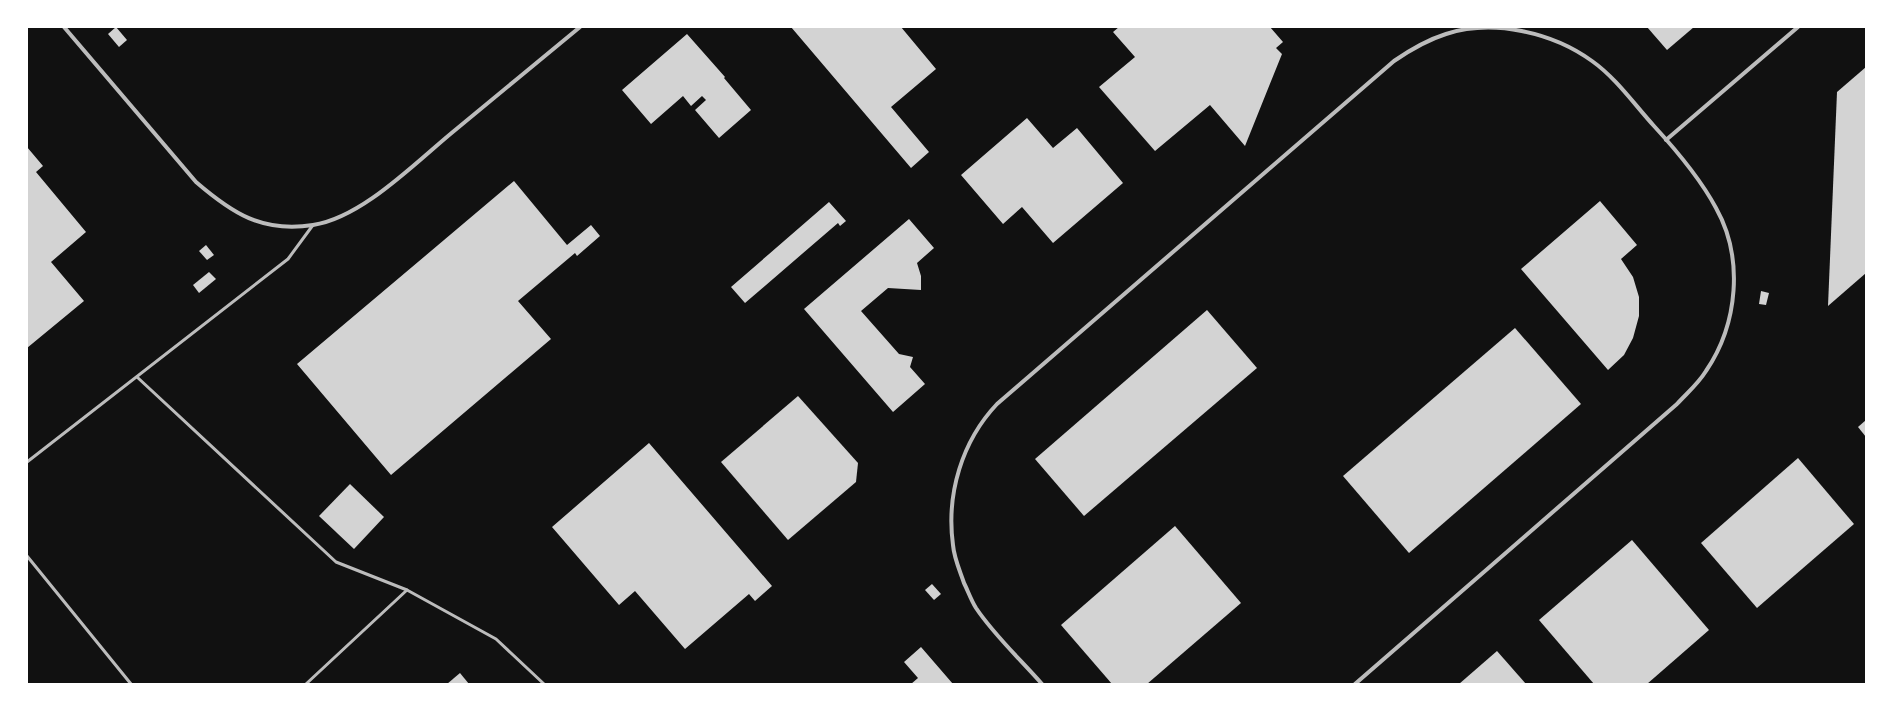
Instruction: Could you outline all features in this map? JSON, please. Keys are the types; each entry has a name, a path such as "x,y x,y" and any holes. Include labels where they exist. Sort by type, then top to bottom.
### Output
{"street":[{"path":"64,27 196,182 219,202 239,215 264,223 288,226 313,225 335,220 361,206 399,177 580,27"},
{"path":"1666,140 1798,27"},
{"path":"1042,684 976,608 960,574 953,546 952,505 956,484 962,461 981,423 997,404 1394,61 1409,50 1440,36 1469,28 1490,28 1533,33 1558,42 1591,60 1607,73 1666,140 1707,191 1726,230 1732,251 1733,289 1731,308 1726,330 1706,371 1695,386 1677,404 1355,684"}],"lane":[{"path":"27,462 288,259 313,225"},
{"path":"137,377 336,562 407,590 496,639 544,684"},
{"path":"27,556 131,684"},
{"path":"306,684 407,590"}],"building":[{"path":"116,27 127,40 119,47 108,34"},
{"path":"791,27 901,27 936,69 891,107 929,152 911,168"},
{"path":"1119,27 1270,27 1283,42 1276,48 1282,54 1245,146 1210,105 1155,151 1099,87 1135,57 1113,32"},
{"path":"1647,27 1694,27 1667,50"},
{"path":"687,34 725,77 724,78 751,110 719,138 695,110 706,100 702,96 691,106 683,96 651,124 622,90"},
{"path":"1866,67 1866,273 1828,306 1837,92"},
{"path":"1027,118 1053,148 1077,128 1123,183 1053,243 1022,207 1003,224 961,175"},
{"path":"27,147 43,166 36,172 86,232 51,262 84,301 27,348"},
{"path":"514,181 567,245 591,225 600,236 577,256 575,253 518,301 551,339 391,475 297,364"},
{"path":"1600,201 1637,245 1621,259 1633,277 1639,297 1639,316 1633,338 1624,355 1608,370 1521,269"},
{"path":"829,202 846,221 840,226 838,223 745,303 731,287"},
{"path":"909,219 934,248 917,263 921,276 921,290 888,288 861,311 899,354 913,357 910,367 925,384 893,412 804,309"},
{"path":"206,245 214,255 207,260 199,251"},
{"path":"209,272 216,279 199,293 193,285"},
{"path":"1761,291 1769,293 1766,305 1759,304"},
{"path":"1207,310 1257,368 1084,516 1035,459"},
{"path":"1515,328 1581,404 1409,553 1343,476"},
{"path":"798,396 858,463 856,482 788,540 721,462"},
{"path":"1866,420 1866,437 1858,427"},
{"path":"649,443 772,586 755,601 749,594 685,649 635,591 619,605 552,527"},
{"path":"1798,458 1854,524 1757,608 1701,543"},
{"path":"350,484 384,517 354,549 319,516"},
{"path":"1175,526 1241,603 1147,684 1112,684 1061,625"},
{"path":"1632,540 1709,630 1647,684 1594,684 1539,620"},
{"path":"932,584 941,594 934,600 925,590"},
{"path":"921,647 953,684 911,684 918,678 904,662"},
{"path":"1497,651 1526,684 1459,684"},
{"path":"460,673 469,684 447,684"}]}
